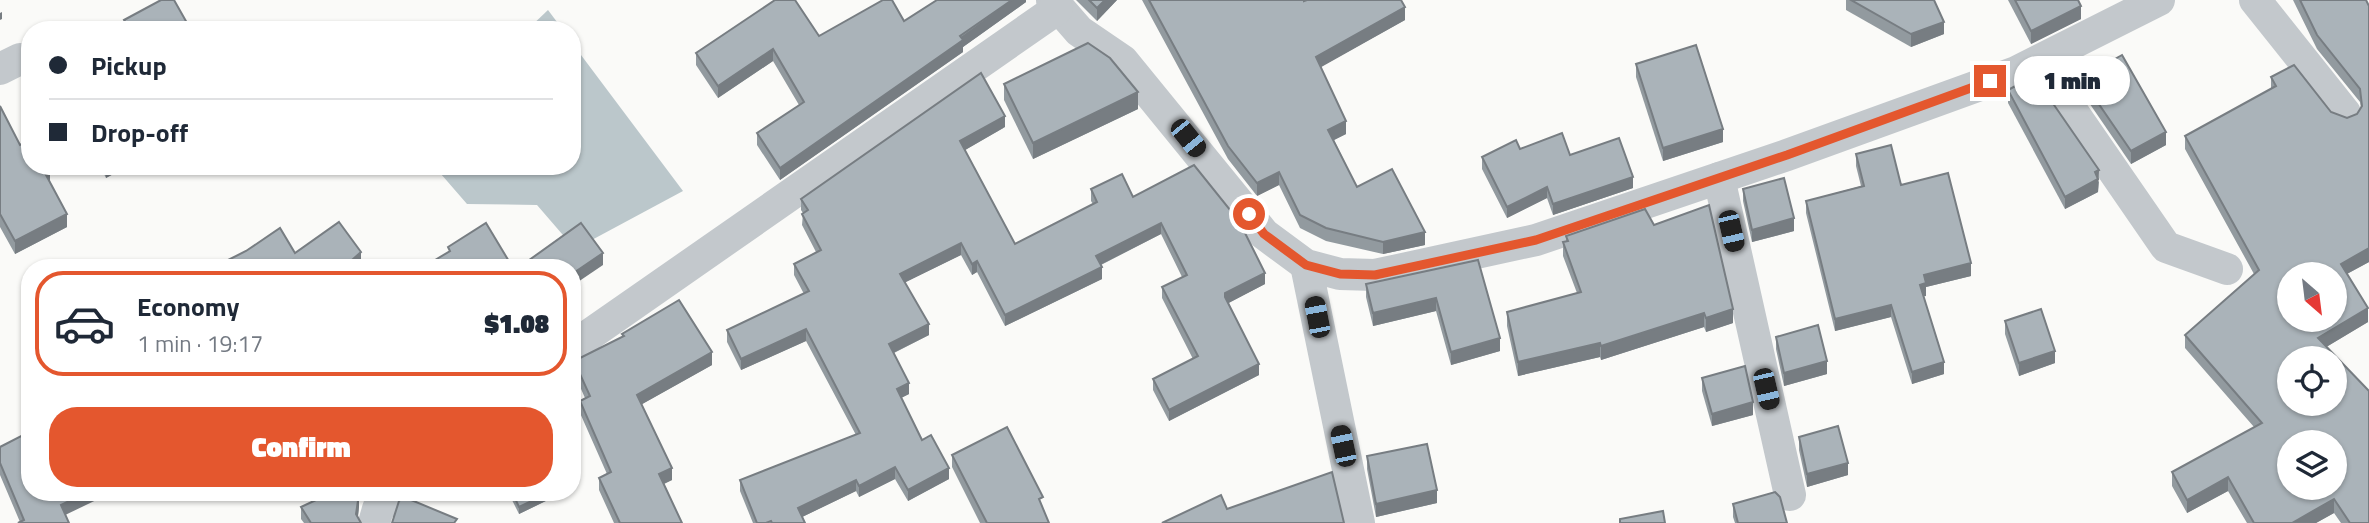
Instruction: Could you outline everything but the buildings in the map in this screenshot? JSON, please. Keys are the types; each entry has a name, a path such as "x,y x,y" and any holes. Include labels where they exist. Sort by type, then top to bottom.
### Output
{"street":[{"path":"581,341 1055,5 1079,31 1124,61 1264,234 1306,265 1340,274 1388,272 1536,240 2015,72 2159,0"},
{"path":"2255,0 2345,113"},
{"path":"2046,73 2166,247 2227,269"},
{"path":"1719,178 1790,495"},
{"path":"1306,265 1359,523"},
{"path":"374,523 378,509 386,501"}],"shaded area":[{"path":"548,10 556,21 536,21"},
{"path":"581,55 683,191 575,249 537,205 467,204 442,175 581,175"}],"route":[{"path":"1249,214 1264,234 1306,265 1340,274 1375,275 1536,240 1787,155 1990,81"}]}
